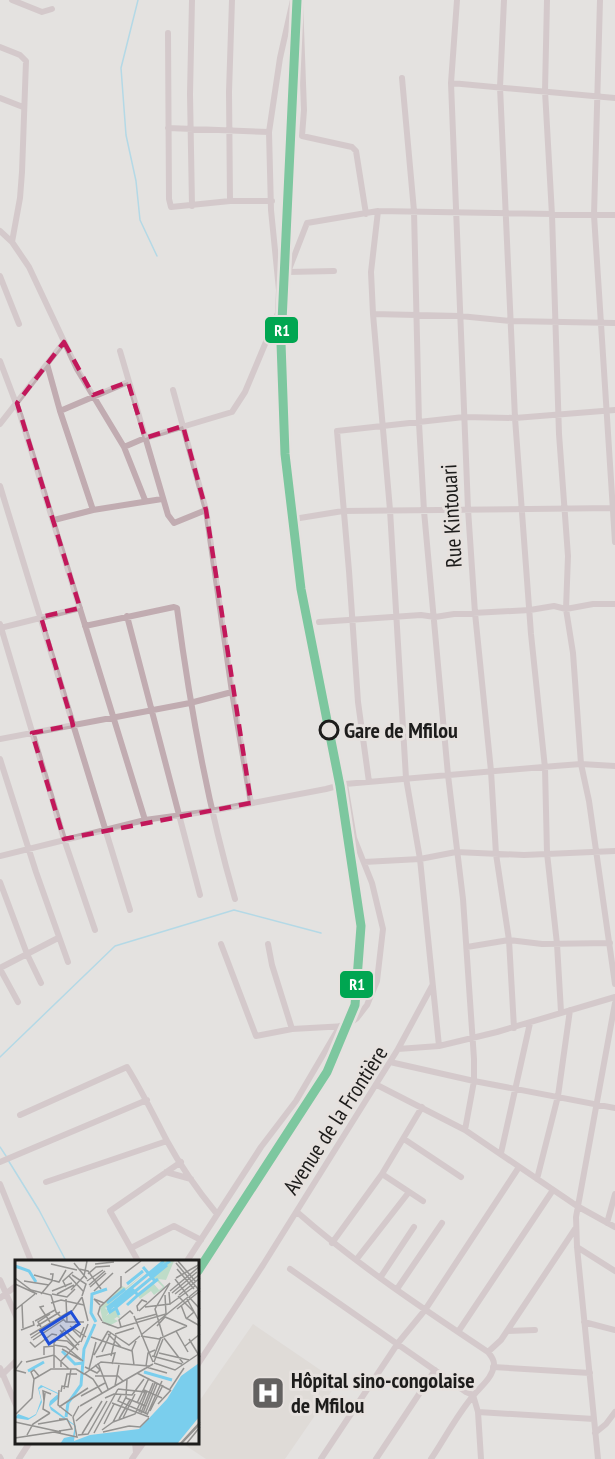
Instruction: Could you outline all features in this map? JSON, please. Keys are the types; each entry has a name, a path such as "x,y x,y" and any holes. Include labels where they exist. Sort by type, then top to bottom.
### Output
{"street":[{"path":"12,0 42,12 52,9"},
{"path":"192,0 190,94 192,206"},
{"path":"230,201 232,0"},
{"path":"124,447 145,438 232,412 244,392 278,313 279,290 269,132 280,58 293,0"},
{"path":"300,0 304,110 302,136 352,147 356,151 366,214"},
{"name":"Rue Kintouari","path":"457,0 451,83 468,509 496,854 509,940 514,1028"},
{"path":"504,0 500,87 515,418 544,768 547,853 557,944 561,1012"},
{"path":"547,0 545,91 559,414 568,556 566,609 573,653 581,764 597,852 615,984"},
{"path":"600,0 594,215 615,542"},
{"path":"168,33 169,199 171,207 230,201 272,201"},
{"path":"0,47 26,60 21,190 12,242"},
{"path":"402,78 414,211 419,423 424,511 466,947 472,1038 474,1081 465,1130"},
{"path":"451,83 615,98"},
{"path":"0,98 23,107"},
{"path":"168,128 269,132"},
{"path":"378,211 371,272 373,314 390,510 406,778 420,859 440,1046"},
{"path":"334,271 288,272 307,223 378,211 615,215"},
{"path":"0,231 12,242 29,267 77,369 124,447 145,500"},
{"path":"0,276 19,324"},
{"path":"373,314 460,316 511,321 615,323"},
{"path":"0,424 64,342"},
{"path":"120,351 168,515 174,523 206,510"},
{"path":"0,361 17,403 54,520 145,820"},
{"path":"47,364 93,510"},
{"path":"60,411 128,382"},
{"path":"173,390 206,510 232,692 251,803"},
{"path":"369,782 358,702 337,431 464,417 515,418 615,410"},
{"path":"0,486 130,909"},
{"path":"54,520 93,510 162,499"},
{"path":"300,518 343,511 613,508"},
{"path":"319,622 421,615 435,617 554,606 566,609 593,604 615,604"},
{"path":"86,626 174,607 177,609 190,702 212,811 235,898"},
{"path":"80,608 0,626 64,839 95,930"},
{"path":"127,616 200,895 196,889"},
{"path":"0,740 232,692"},
{"path":"0,759 28,849 68,962"},
{"path":"0,856 145,820 212,811 345,784 581,764 615,766"},
{"path":"221,944 256,1036 292,1029 346,1026 357,1018 367,1005 377,981 383,929 377,897 354,838 345,784"},
{"path":"364,862 420,859 456,852 496,854 615,851"},
{"path":"0,882 27,954 41,983"},
{"path":"18,1002 0,968 58,938"},
{"path":"466,947 509,940 557,944 610,943"},
{"path":"268,944 272,965 292,1029"},
{"path":"398,1049 432,985"},
{"name":"Avenue de la Frontière","path":"200,1361 297,1212 398,1049 440,1046 514,1028 615,997"},
{"path":"598,1459 576,1228 577,1206 615,1003"},
{"path":"537,1179 558,1096 570,1010"},
{"path":"501,1153 530,1023"},
{"path":"188,1260 261,1147 296,1101 339,1026"},
{"path":"390,1062 615,1108"},
{"path":"20,1115 127,1066 167,1141 217,1214"},
{"path":"377,1084 465,1130 577,1206 615,1227"},
{"path":"0,1162 147,1100"},
{"path":"332,1243 382,1174 422,1107"},
{"path":"404,1139 461,1177"},
{"path":"46,1182 167,1141"},
{"path":"137,1260 110,1211 181,1162"},
{"path":"321,1459 398,1343 425,1310 519,1167"},
{"path":"166,1172 191,1179"},
{"path":"382,1174 423,1201"},
{"path":"0,1184 31,1260"},
{"path":"458,1332 553,1190"},
{"path":"356,1260 409,1192"},
{"path":"608,1222 615,1194"},
{"path":"297,1212 332,1243 488,1352 493,1358 493,1367 484,1384 473,1395 431,1459"},
{"path":"397,1289 442,1223"},
{"path":"131,1248 174,1226 201,1240"},
{"path":"380,1278 414,1227"},
{"path":"488,1352 507,1331 576,1228"},
{"path":"577,1247 615,1271"},
{"path":"290,1269 473,1395 478,1412 481,1459"},
{"path":"0,1280 3,1296 15,1314"},
{"path":"3,1296 15,1287"},
{"path":"584,1322 614,1332 615,1330"},
{"path":"507,1331 535,1330"},
{"path":"15,1362 1,1373 15,1403"},
{"path":"493,1367 590,1373"},
{"path":"376,1459 435,1370"},
{"path":"478,1412 594,1419"},
{"path":"595,1433 615,1412"},
{"path":"19,1459 29,1444"},
{"path":"134,1456 143,1444"}],"highlighted area":[{"path":"64,342 93,395 128,382 145,438 183,426 206,510 251,803 64,839 32,733 73,725 41,617 80,608 17,403"}],"shaded area":[{"name":"Hôpital sino-congolaise de Mfilou","path":"253,1324 338,1382 285,1459 206,1459 184,1444 200,1444 200,1400"}],"waterway":[{"path":"138,0 121,68 126,135 136,181 140,220 157,256"},
{"path":"0,1057 115,946 234,910 321,933"},
{"path":"0,1147 6,1156"},
{"path":"8,1160 39,1210 65,1260"}],"transit line":[{"name":"R1","path":"200,1268 327,1072 355,1005 361,926 340,786 301,589 285,454 281,343 297,0"}],"place":[{"name":"Gare de Mfilou","path":"329,730"},
{"name":"Hôpital sino-congolaise de Mfilou","path":"268,1393"}]}
